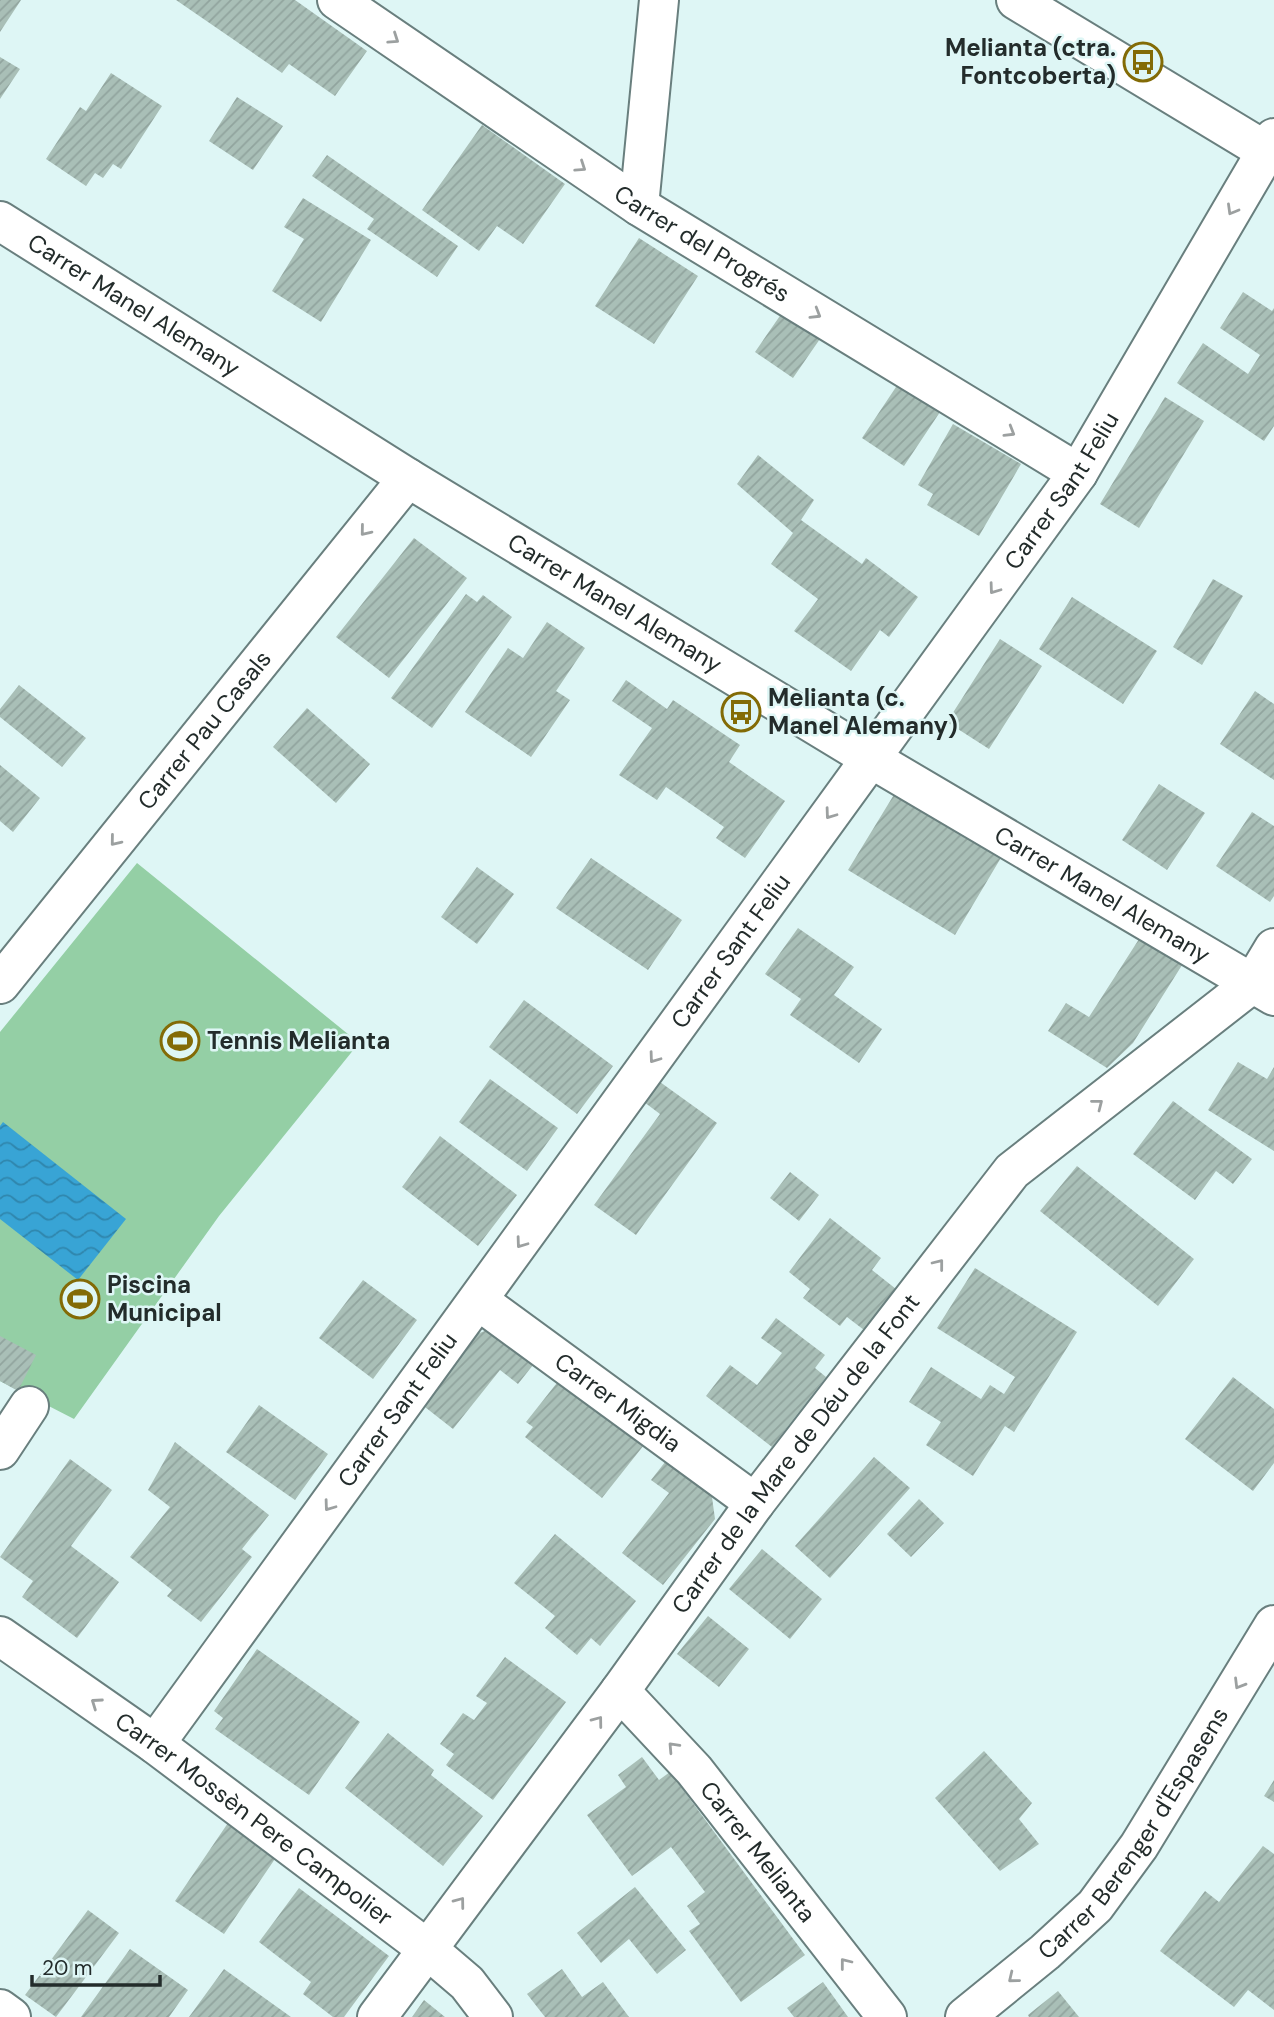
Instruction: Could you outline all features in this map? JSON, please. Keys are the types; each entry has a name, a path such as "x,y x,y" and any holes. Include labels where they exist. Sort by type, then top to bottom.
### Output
{"street":[{"name":"Carrer del Progrés","path":"337,0 639,206 1078,473"},
{"path":"639,206 659,0"},
{"path":"1016,0 1271,148"},
{"name":"Carrer Sant Feliu","path":"155,1744 480,1301 1078,473 1271,148"},
{"name":"Carrer Manel Alemany","path":"0,221 408,478 870,758 1264,989"},
{"name":"Carrer Pau Casals","path":"0,984 408,478"},
{"name":"Carrer de la Mare de Déu de la Font","path":"377,2017 425,1948 620,1691 755,1503 1012,1171 1264,989 1274,948"},
{"name":"Carrer Migdia","path":"480,1301 755,1503"},
{"path":"0,1450 29,1406"},
{"name":"Carrer Berenger d'Espasens","path":"965,2017 1045,1952 1095,1906 1139,1846 1274,1625"},
{"name":"Carrer Mossèn Pere Campolier","path":"0,1636 155,1744 425,1948 467,1983 493,2017"},
{"name":"Carrer Melianta","path":"620,1691 694,1770 887,2017"},
{"path":"0,2009 11,2017"}],"green space":[{"path":"137,863 359,1043 219,1216 74,1419 0,1381 0,1032"}],"water":[{"path":"3,1122 126,1219 78,1280 0,1219 0,1126"}],"building":[{"path":"0,0 21,0 0,32"},
{"path":"176,0 295,0 367,51 335,96 289,64 282,73"},
{"path":"0,57 20,69 0,99"},
{"path":"111,73 162,106 121,169 113,164 103,178 95,173 86,186 46,159 80,107 86,111"},
{"path":"237,97 283,126 253,170 209,141"},
{"path":"482,125 565,184 523,244 497,226 479,251 422,210"},
{"path":"327,155 458,246 437,277 367,229 374,219 312,176"},
{"path":"303,198 371,240 321,322 272,291 304,239 284,227"},
{"path":"639,238 698,276 654,344 595,306"},
{"path":"1243,292 1272,311 1274,308 1274,426 1264,441 1177,383 1203,343 1248,374 1260,355 1220,328"},
{"path":"784,310 822,336 793,378 755,352"},
{"path":"902,378 944,406 904,466 862,438"},
{"path":"1165,397 1204,421 1139,528 1100,504"},
{"path":"953,424 1021,464 979,536 927,505 933,494 918,485"},
{"path":"758,455 814,500 801,520 862,564 866,558 918,597 889,637 880,630 851,671 794,631 818,599 771,564 793,533 737,484"},
{"path":"414,538 467,578 389,678 336,637"},
{"path":"1213,579 1243,596 1202,665 1173,647"},
{"path":"466,594 477,602 483,595 512,617 432,728 391,698"},
{"path":"1072,597 1157,651 1123,704 1039,649"},
{"path":"547,622 585,648 556,691 570,700 531,757 465,712 508,648 523,658"},
{"path":"1000,639 1042,666 989,749 947,722"},
{"path":"626,680 667,709 673,700 740,745 729,762 785,801 745,858 716,838 724,827 666,787 657,800 619,775 652,728 612,701"},
{"path":"19,685 86,738 62,767 0,717 0,709"},
{"path":"1255,691 1274,704 1274,780 1220,744"},
{"path":"307,708 370,764 336,803 273,747"},
{"path":"0,765 40,798 13,832 0,821"},
{"path":"1159,784 1205,813 1167,870 1122,840"},
{"path":"895,793 1002,856 955,935 848,870"},
{"path":"1252,812 1274,826 1274,896 1270,902 1216,866"},
{"path":"591,858 682,920 648,970 556,908"},
{"path":"477,867 514,894 477,944 441,917"},
{"path":"798,928 854,967 834,995 882,1029 859,1063 790,1015 801,999 765,974"},
{"path":"1141,936 1184,962 1133,1043 1107,1068 1048,1031 1066,1003 1089,1017"},
{"path":"524,1000 613,1066 577,1114 489,1047"},
{"path":"1238,1062 1267,1079 1274,1067 1274,1151 1208,1110"},
{"path":"490,1079 558,1128 527,1171 459,1122"},
{"path":"660,1082 717,1123 636,1235 594,1205 660,1114 644,1102"},
{"path":"1173,1101 1252,1159 1233,1184 1216,1171 1195,1200 1133,1154"},
{"path":"440,1136 517,1195 478,1246 402,1187"},
{"path":"1077,1166 1194,1259 1158,1306 1040,1211"},
{"path":"790,1172 819,1195 799,1221 770,1198"},
{"path":"830,1218 881,1258 872,1270 896,1289 864,1330 847,1317 840,1326 803,1298 810,1289 789,1272"},
{"path":"975,1268 1077,1332 1014,1432 1005,1426 973,1476 926,1445 941,1422 909,1402 931,1367 981,1399 990,1385 1004,1394 1015,1377 937,1328"},
{"path":"363,1280 417,1320 373,1379 319,1338"},
{"path":"776,1318 825,1355 815,1368 826,1377 772,1447 706,1396 730,1365 757,1385 782,1353 761,1338"},
{"path":"495,1327 537,1360 518,1384 500,1370 453,1429 416,1400 464,1339"},
{"path":"0,1336 36,1355 18,1391 0,1381"},
{"path":"1233,1377 1274,1409 1274,1463 1253,1491 1185,1439"},
{"path":"560,1379 644,1445 602,1498 525,1437 533,1427 526,1422"},
{"path":"259,1405 328,1454 295,1500 226,1452"},
{"path":"175,1442 269,1515 242,1549 252,1557 201,1622 167,1596 172,1590 130,1557 170,1507 148,1490"},
{"path":"669,1457 711,1490 715,1519 663,1585 622,1553 669,1493 651,1480"},
{"path":"874,1457 910,1488 830,1578 795,1546"},
{"path":"70,1459 112,1490 71,1546 119,1582 77,1638 22,1597 33,1581 0,1557"},
{"path":"919,1499 944,1523 911,1557 887,1534"},
{"path":"555,1534 636,1601 600,1646 591,1638 577,1655 545,1628 555,1616 514,1583"},
{"path":"762,1549 822,1599 790,1639 729,1589"},
{"path":"708,1616 749,1649 719,1687 677,1654"},
{"path":"257,1649 360,1722 309,1795 215,1729 223,1718 214,1711"},
{"path":"505,1657 566,1702 493,1800 446,1765 454,1754 440,1744 463,1713 474,1720 487,1703 476,1696"},
{"path":"388,1733 434,1770 431,1775 483,1816 443,1866 345,1788"},
{"path":"984,1751 1032,1803 1019,1819 1039,1844 1000,1871 935,1798"},
{"path":"642,1757 659,1780 670,1772 805,1955 741,2002 689,1931 700,1924 687,1906 705,1892 671,1847 632,1876 587,1815 626,1787 618,1775"},
{"path":"1274,1780 1274,1802 1264,1796"},
{"path":"230,1820 279,1853 224,1934 175,1901"},
{"path":"1263,1846 1274,1854 1274,2010 1248,1990 1234,2007 1160,1951 1205,1891 1219,1902"},
{"path":"635,1887 686,1950 657,1974 629,1939 601,1963 577,1933"},
{"path":"299,1888 389,1956 344,2017 333,2017 303,1994 311,1982 259,1942"},
{"path":"88,1910 119,1933 56,2017 25,1995"},
{"path":"130,1949 188,1990 169,2017 81,2017"},
{"path":"224,1969 291,2017 189,2017"},
{"path":"562,1969 582,1997 603,1982 629,2017 545,2017 527,1994"},
{"path":"823,1982 848,2017 794,2017 787,2008"},
{"path":"1058,1991 1079,2017 1029,2017 1028,2015"},
{"path":"424,2000 445,2017 412,2017"}],"place":[{"name":"Melianta (ctra. Fontcoberta)","path":"1143,62"},
{"name":"Melianta (c. Manel Alemany)","path":"741,712"},
{"name":"Tennis Melianta","path":"180,1041"},
{"name":"Piscina Municipal","path":"80,1299"}]}
